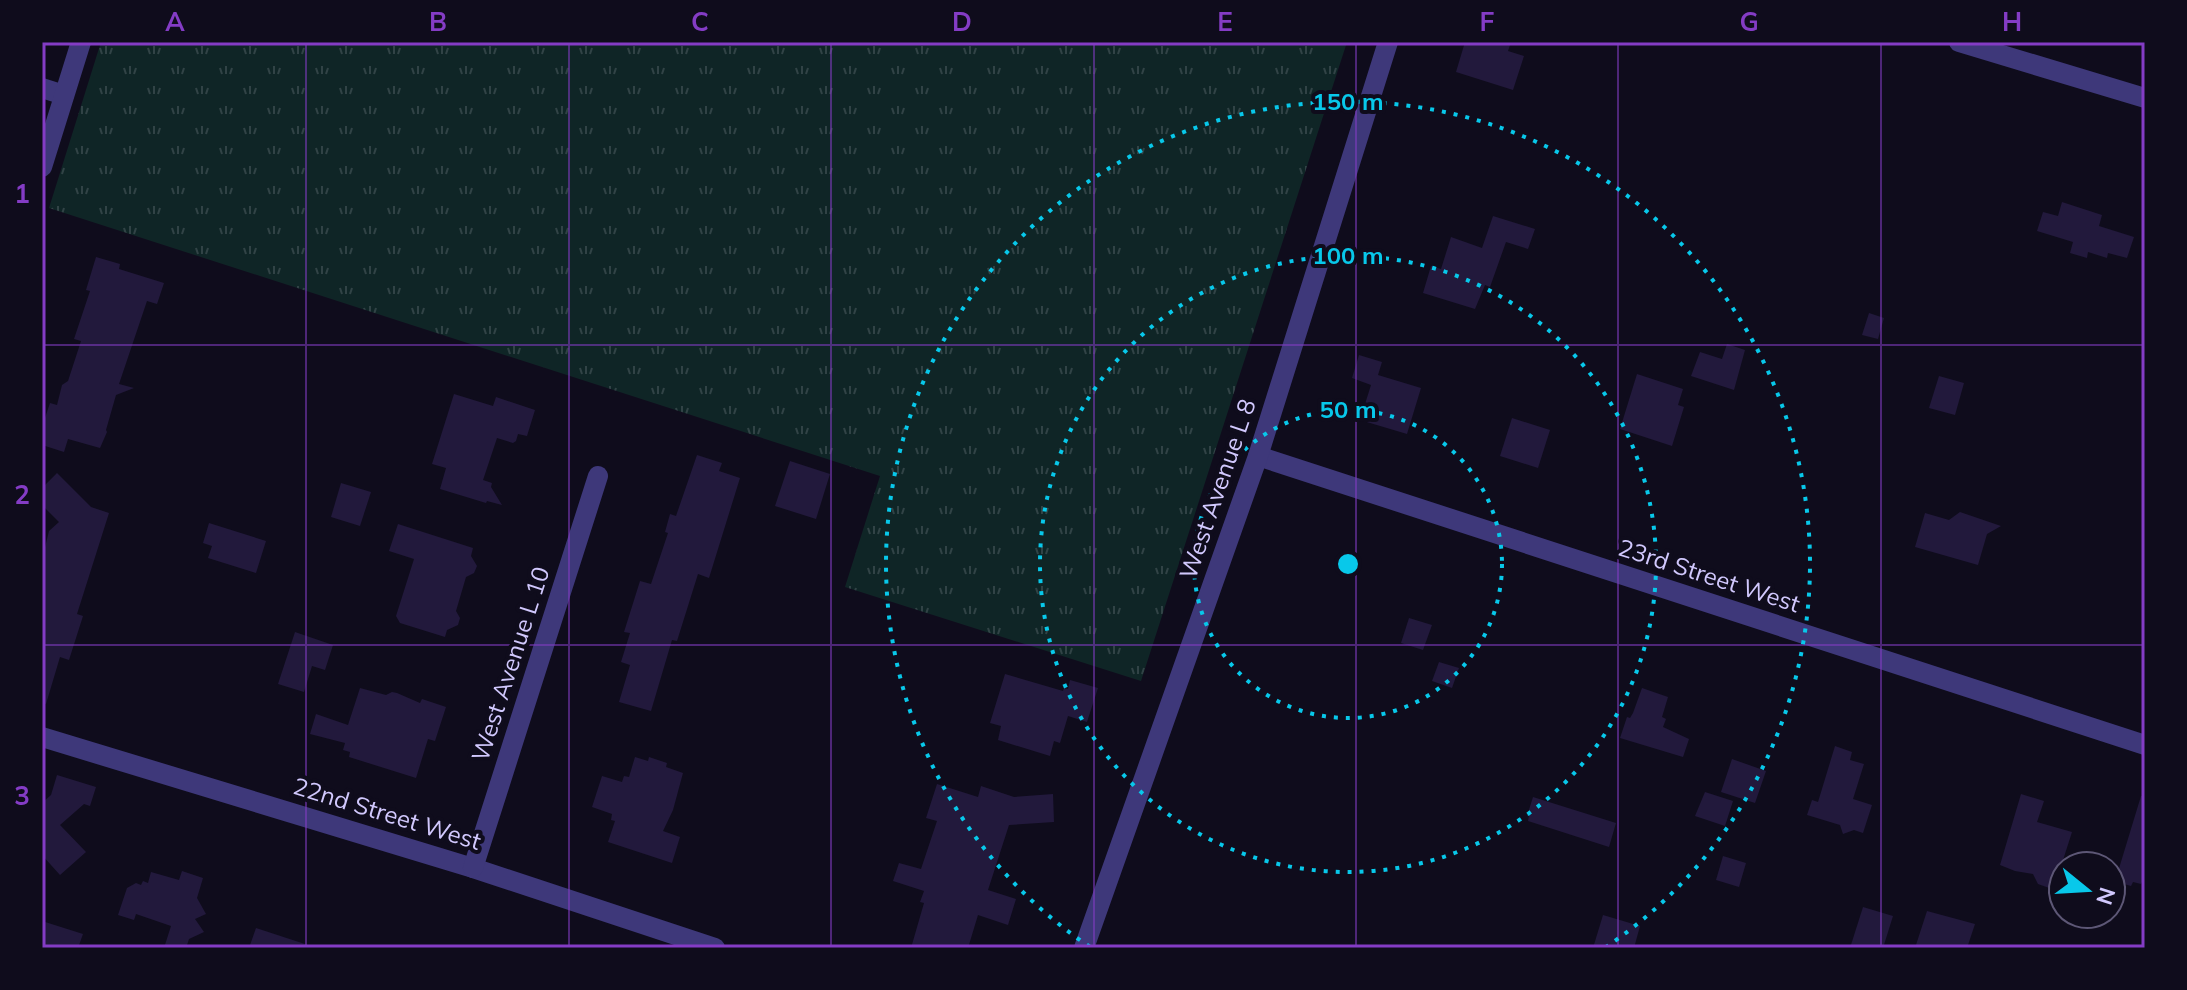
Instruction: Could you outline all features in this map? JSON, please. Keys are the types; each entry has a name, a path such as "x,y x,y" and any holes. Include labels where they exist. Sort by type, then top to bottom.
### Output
{"street":[{"path":"42,167 81,42"},
{"name":"West Avenue L 8","path":"1084,948 1258,456 1388,42"},
{"path":"1959,42 2145,98"},
{"path":"42,88 64,95"},
{"name":"23rd Street West","path":"1258,456 2145,745"},
{"name":"West Avenue L 10","path":"473,868 598,476"},
{"name":"22nd Street West","path":"42,737 473,868 715,948"}],"green space":[{"path":"101,42 1347,42 1141,681 845,587 880,476 49,208"}],"building":[{"path":"1465,42 1511,42 1508,51 1524,56 1513,90 1456,72"},
{"path":"2062,202 2102,215 2099,226 2134,237 2127,258 2108,253 2107,258 2088,252 2087,258 2070,253 2073,242 2037,231 2043,212 2058,216"},
{"path":"1493,216 1535,229 1528,249 1506,242 1490,287 1485,285 1475,309 1423,293 1431,266 1441,269 1451,237 1482,248"},
{"path":"96,257 120,264 119,269 164,283 157,304 147,301 119,384 134,388 116,395 100,448 68,439 64,452 42,445 42,427 50,403 57,405 62,385 68,381 81,341 74,339 90,291 86,290"},
{"path":"1869,313 1884,318 1878,339 1862,335"},
{"path":"1727,344 1745,350 1734,390 1691,376 1700,352 1722,359"},
{"path":"1359,355 1382,362 1378,375 1421,388 1407,434 1360,420 1371,385 1352,378"},
{"path":"1637,374 1683,389 1678,405 1684,407 1672,446 1620,429"},
{"path":"1939,376 1964,383 1955,415 1929,408"},
{"path":"454,394 493,406 496,397 535,410 527,436 518,434 513,443 497,438 483,480 492,483 491,487 502,505 440,489 446,468 432,464"},
{"path":"1512,418 1550,430 1538,468 1500,456"},
{"path":"697,455 722,463 719,471 740,478 709,578 698,574 677,641 672,640 651,711 619,702 630,665 621,662 630,633 624,632 640,581 651,584 668,533 665,532 670,514 676,516"},
{"path":"790,461 830,474 816,519 775,506"},
{"path":"57,473 91,507 109,513 77,614 83,616 69,660 60,657 46,704 42,703 42,559 49,531 59,522 42,505 42,488"},
{"path":"341,483 371,492 360,526 331,517"},
{"path":"1960,512 2001,526 1987,534 1978,565 1915,547 1925,513 1949,520"},
{"path":"209,523 266,541 256,573 208,558 212,546 203,543"},
{"path":"398,524 473,548 471,556 477,566 474,573 466,577 456,611 460,618 458,625 447,630 445,637 400,623 396,616 414,559 389,551"},
{"path":"1409,618 1432,625 1423,650 1401,643"},
{"path":"295,632 333,645 325,670 312,666 304,692 278,684"},
{"path":"1439,662 1459,668 1452,688 1432,681"},
{"path":"1005,674 1063,691 1064,688 1068,689 1070,680 1098,688 1087,722 1068,716 1060,743 1054,741 1050,756 998,740 1001,726 990,723"},
{"path":"360,688 386,695 397,693 420,703 422,699 446,707 435,741 428,739 416,778 349,757 350,752 343,750 345,743 310,734 316,714 348,725"},
{"path":"1642,688 1668,697 1662,717 1666,719 1663,727 1689,739 1683,757 1620,738"},
{"path":"1835,746 1852,752 1850,760 1864,764 1853,799 1872,805 1863,833 1854,830 1843,834 1840,825 1807,815 1812,800 1818,802"},
{"path":"635,757 648,761 649,757 667,763 666,767 683,773 673,810 663,831 680,837 672,863 608,842 615,821 611,820 612,814 592,807 602,776 622,782 624,776 629,777"},
{"path":"1732,759 1766,771 1755,803 1721,792"},
{"path":"57,775 96,787 90,806 84,804 60,825 86,852 60,875 42,855 42,803 51,795"},
{"path":"937,784 978,797 981,786 1014,797 1053,794 1054,822 1009,825 988,890 1016,899 1008,925 978,915 968,948 911,948 924,903 920,902 924,891 893,881 899,863 921,869 937,821 926,818"},
{"path":"1705,792 1733,801 1725,826 1695,816"},
{"path":"2021,794 2044,801 2037,822 2072,832 2066,850 2047,850 2047,887 2038,884 2033,874 2000,865"},
{"path":"2141,796 2145,796 2145,883 2127,885 2125,850"},
{"path":"1533,797 1616,823 1609,847 1528,821"},
{"path":"1723,856 1746,863 1739,887 1716,880"},
{"path":"182,871 203,878 197,898 206,914 195,919 204,932 189,939 186,948 164,948 171,926 136,914 134,920 118,915 127,888 136,883 141,885 143,881 148,883 151,872 179,880"},
{"path":"1863,907 1893,916 1883,948 1850,948"},
{"path":"1927,911 1975,924 1967,948 1915,948"},
{"path":"1603,915 1640,926 1634,948 1593,948"},
{"path":"42,921 83,934 78,948 42,948"},
{"path":"256,928 308,945 307,948 249,948"}]}
